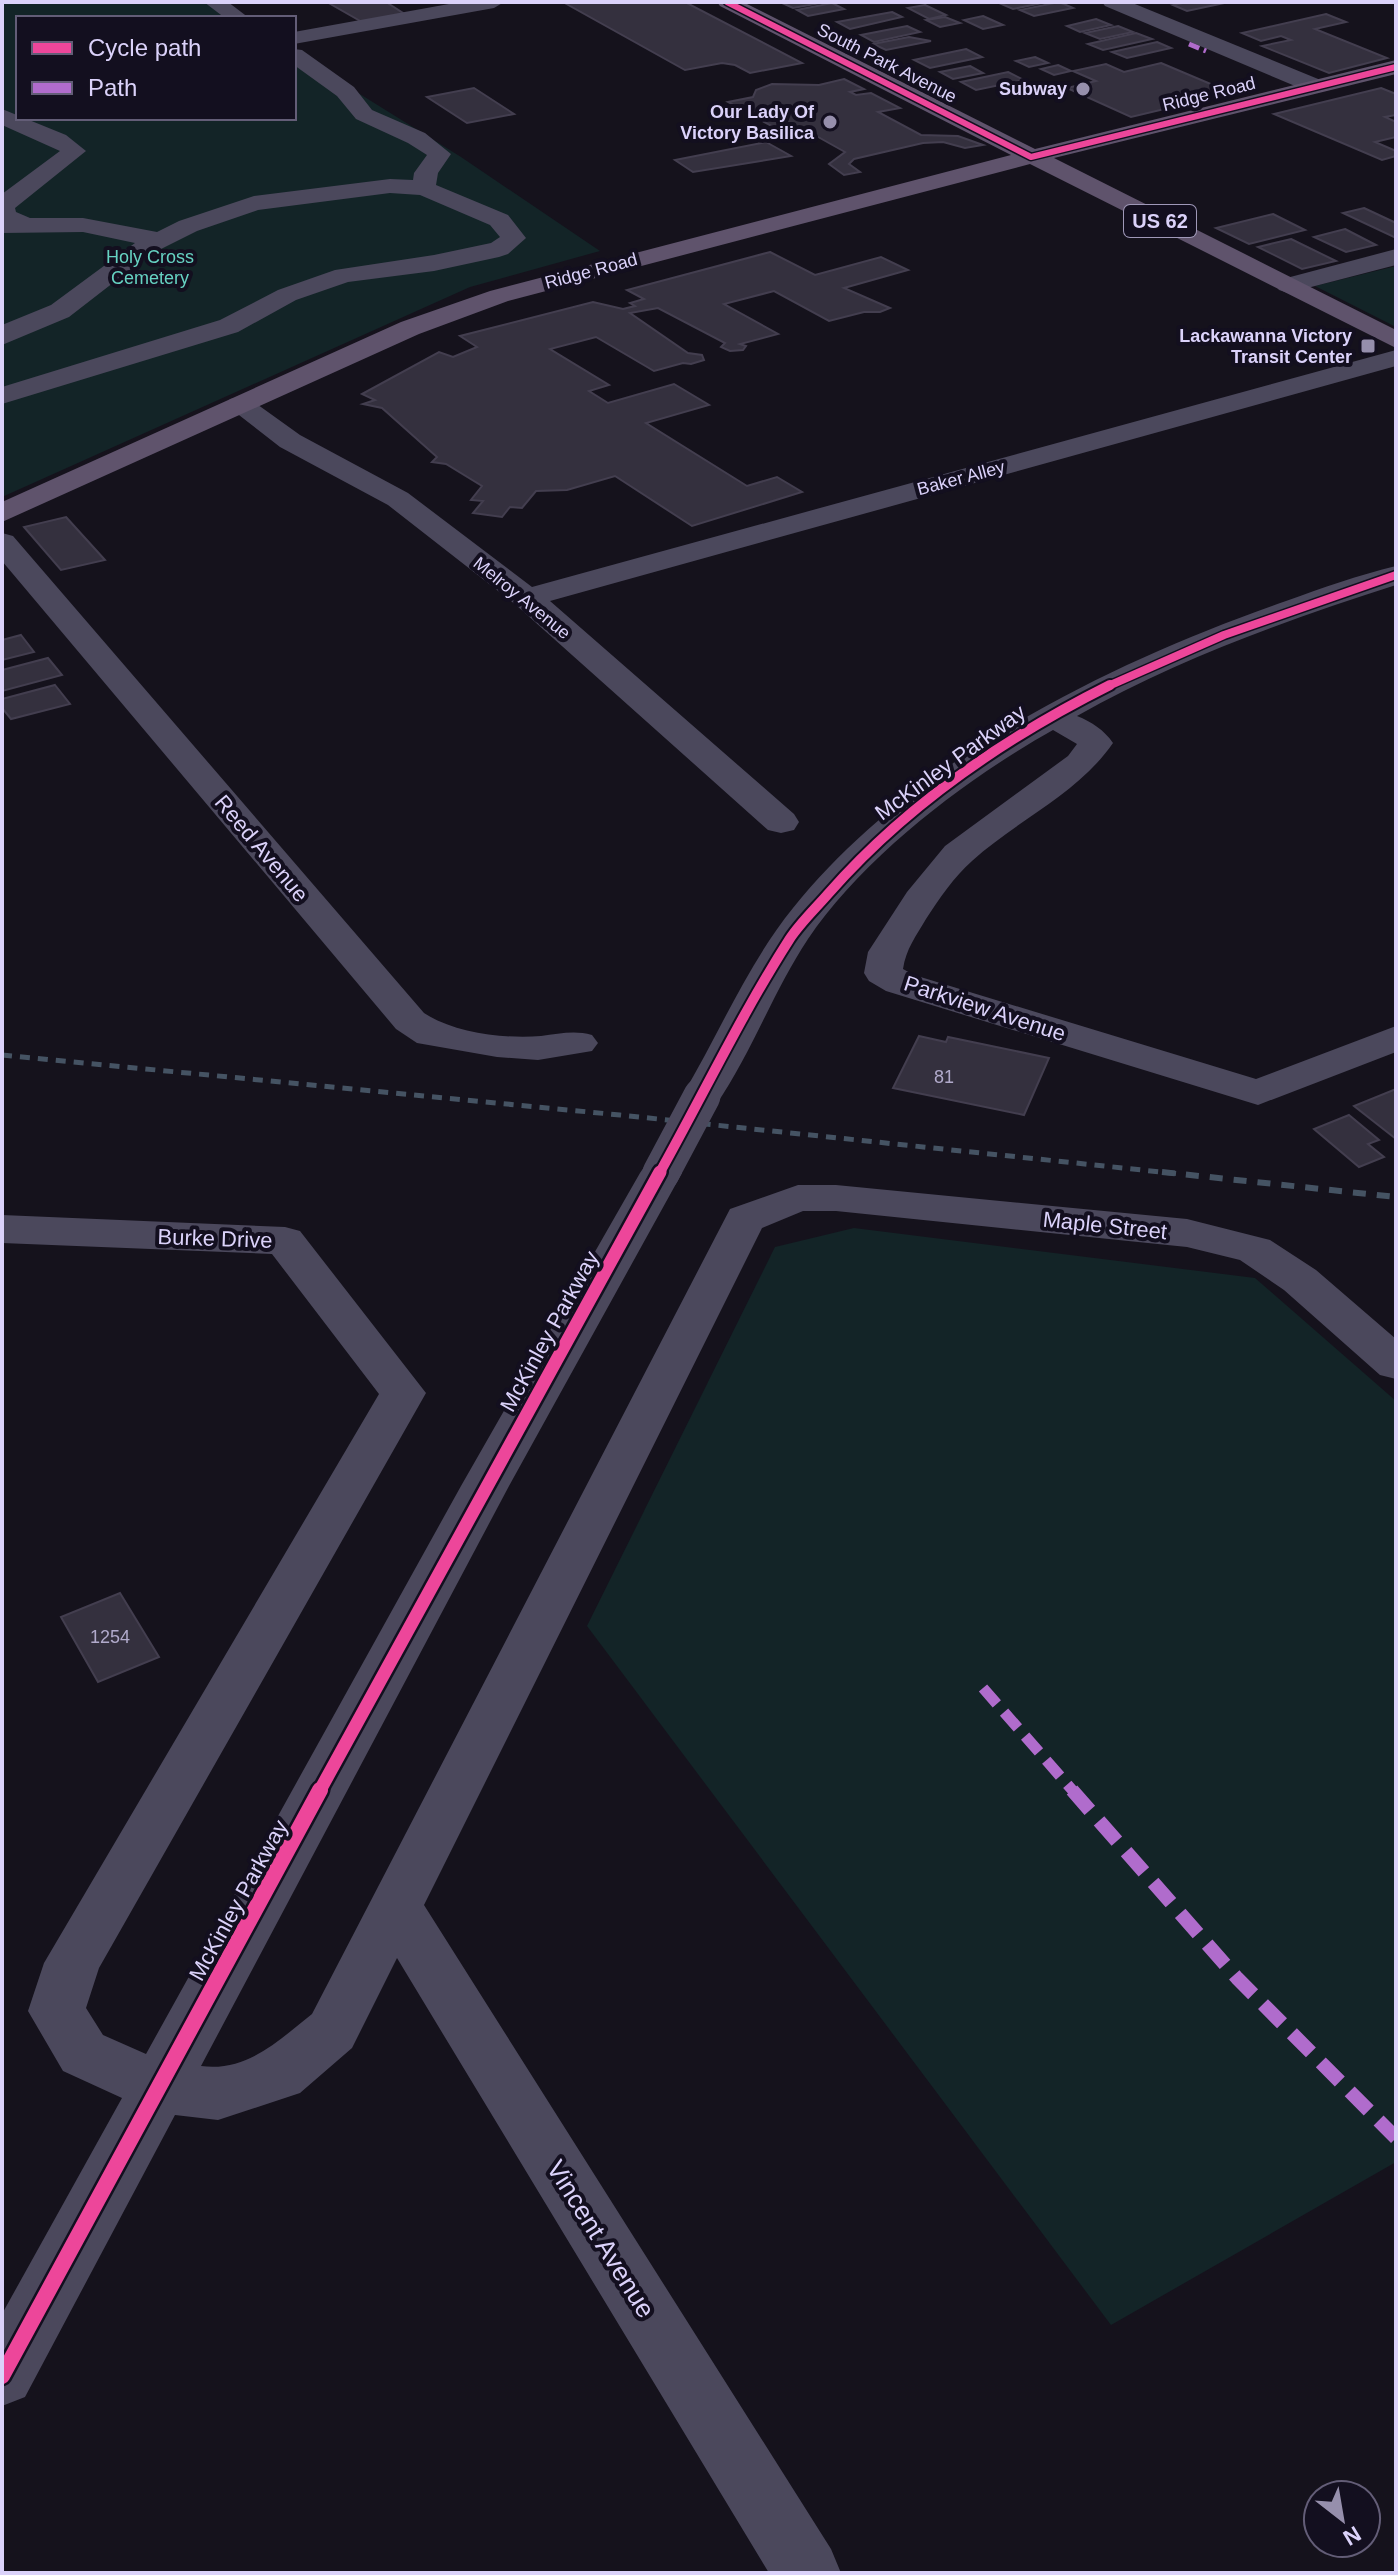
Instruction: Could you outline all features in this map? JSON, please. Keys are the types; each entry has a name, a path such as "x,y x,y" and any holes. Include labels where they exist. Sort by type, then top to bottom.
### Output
{"main road":[{"name":"South Park Avenue","path":"727,2 1396,340"},
{"name":"Ridge Road","path":"2,513 410,328 499,296 1031,157 1396,67"}],"street":[{"path":"214,2 236,16"},
{"path":"296,38 494,2"},
{"path":"1112,2 1315,86"},
{"path":"296,56 346,92 369,119 429,142 439,154 426,173 424,188"},
{"path":"2,116 21,128 62,140 74,151 60,164 30,182 3,206 4,216 31,228"},
{"path":"2,337 15,328 60,311 140,250 188,226 254,203 390,186 424,188 499,220 514,238 499,249 344,275 287,295 229,326 2,396"},
{"path":"2,226 83,225 160,240"},
{"path":"1288,285 1396,257"},
{"name":"Baker Alley","path":"527,598 1396,358"},
{"path":"15,367 42,383"},
{"name":"Melroy Avenue","path":"240,405 290,441 398,499 527,598 781,822"},
{"name":"Reed Avenue","path":"2,542 410,1021 431,1035 497,1045 538,1048 578,1043"},
{"name":"McKinley Parkway","path":"2,2376 478,1499 790,938 845,872 878,839 944,787 1049,716 1122,676 1227,630 1396,575"},
{"name":"Parkview Avenue","path":"1049,716 1079,729 1096,743 1080,763 958,854 920,900 887,952 883,973 900,983 1258,1093 1396,1038"},
{"name":"Maple Street","path":"159,2087 218,2094 279,2075 332,2031 745,1219 798,1198 836,1198 1187,1233 1255,1250 1300,1280 1396,1364"},
{"name":"Burke Drive","path":"2,1229 285,1241 403,1393 72,1963 57,2011 83,2053 159,2087"},
{"name":"Vincent Avenue","path":"395,1906 807,2573"}],"green space":[{"name":"Holy Cross Cemetery","path":"2,2 213,2 236,16 16,16 16,120 296,120 296,54 461,157 600,251 470,287 2,497"},
{"path":"1396,266 1396,327 1315,286"},
{"path":"854,1228 1255,1278 1396,1401 1396,2162 1111,2325 587,1626 775,1247"}],"building":[{"path":"327,2 386,2 406,15 362,22"},
{"path":"563,2 685,2 802,63 750,73 735,65 722,63 685,70"},
{"path":"780,2 826,2 793,8"},
{"path":"1047,2 1013,9 999,3"},
{"path":"1059,2 1073,8 1034,16 1020,10"},
{"path":"1229,2 1187,11 1173,5"},
{"path":"832,3 844,9 808,16 797,10"},
{"path":"925,5 946,15 929,19 908,8"},
{"path":"892,12 902,17 850,29 837,22"},
{"path":"1326,14 1346,22 1315,29 1387,58 1329,73 1262,46 1291,40 1281,36 1261,41 1242,33"},
{"path":"983,16 1003,25 983,29 964,20"},
{"path":"945,17 960,23 940,27 926,20"},
{"path":"1096,19 1111,25 1080,32 1067,26"},
{"path":"907,26 920,32 874,42 861,35"},
{"path":"1118,26 1133,32 1100,39 1085,33"},
{"path":"1136,33 1152,39 1103,50 1088,44"},
{"path":"909,37 931,41 886,50 873,44"},
{"path":"1157,42 1171,48 1127,58 1112,52"},
{"path":"966,49 982,57 930,68 914,60"},
{"path":"1035,57 1048,63 1029,67 1016,61"},
{"path":"1161,63 1232,93 1131,117 1067,88 1096,81 1073,71 1106,64 1124,72"},
{"path":"1058,65 1071,71 1054,75 1041,69"},
{"path":"970,66 983,73 953,79 940,72"},
{"path":"1008,72 1024,80 976,90 961,82"},
{"name":"Our Lady Of Victory Basilica","path":"844,79 864,89 850,92 856,95 871,93 900,108 878,112 921,135 958,136 983,145 965,148 943,142 923,143 854,159 849,164 860,172 844,175 829,164 845,152 802,128 783,132 753,116 769,113 763,110 748,113 728,102 753,97 756,90 772,84 819,85"},
{"path":"474,88 514,114 467,123 427,97"},
{"path":"1381,88 1396,94 1396,115 1385,117 1396,122 1396,137 1375,142 1396,151 1396,156 1382,160 1274,114"},
{"path":"766,142 791,156 693,172 675,160"},
{"path":"1364,208 1396,223 1396,238 1343,213"},
{"path":"1273,214 1305,230 1249,244 1216,228"},
{"path":"1345,229 1376,245 1346,252 1314,237"},
{"path":"1291,239 1336,261 1302,269 1258,247"},
{"path":"770,252 815,275 881,257 908,270 844,288 890,308 880,312 864,312 829,321 774,291 724,304 778,334 740,344 746,346 743,350 730,351 721,347 725,343 658,308 630,313 688,353 702,355 704,360 691,364 683,363 654,371 596,337 550,349 609,385 589,391 608,403 674,384 709,405 646,423 747,486 777,477 802,492 692,526 615,476 567,490 536,491 522,508 510,507 502,517 473,513 483,501 471,500 482,486 446,464 432,462 437,457 382,408 363,404 375,400 362,394 439,352 453,357 477,347 460,336 593,302 623,309 635,306 630,303 644,299 627,290"},
{"path":"66,517 105,560 61,570 24,527"},
{"path":"21,635 34,652 2,660 2,640"},
{"path":"48,658 62,675 2,691 2,670"},
{"path":"55,685 70,704 11,719 2,708 2,699"},
{"path":"919,1036 946,1042 948,1037 1049,1058 1024,1115 893,1088"},
{"path":"1396,1089 1396,1139 1354,1106"},
{"path":"1349,1115 1379,1140 1368,1144 1384,1157 1359,1167 1314,1129"},
{"path":"120,1593 159,1657 98,1682 61,1617"}],"railway":[{"path":"2,1055 620,1115 1180,1174"},
{"path":"1162,1172 1396,1197"}],"marked path":[{"path":"1189,44 1206,51"},
{"path":"983,1688 1237,1978 1396,2138"}],"cycle path":[{"path":"727,2 1031,157 1396,67"},
{"path":"2,2376 485,1486 790,938 852,867 918,806 989,754 1063,708 1142,669 1224,635 1396,575"}],"place":[{"name":"Subway","path":"1083,89"},
{"name":"Our Lady Of Victory Basilica","path":"830,122"},
{"name":"Lackawanna Victory Transit Center","path":"1368,346"}]}
